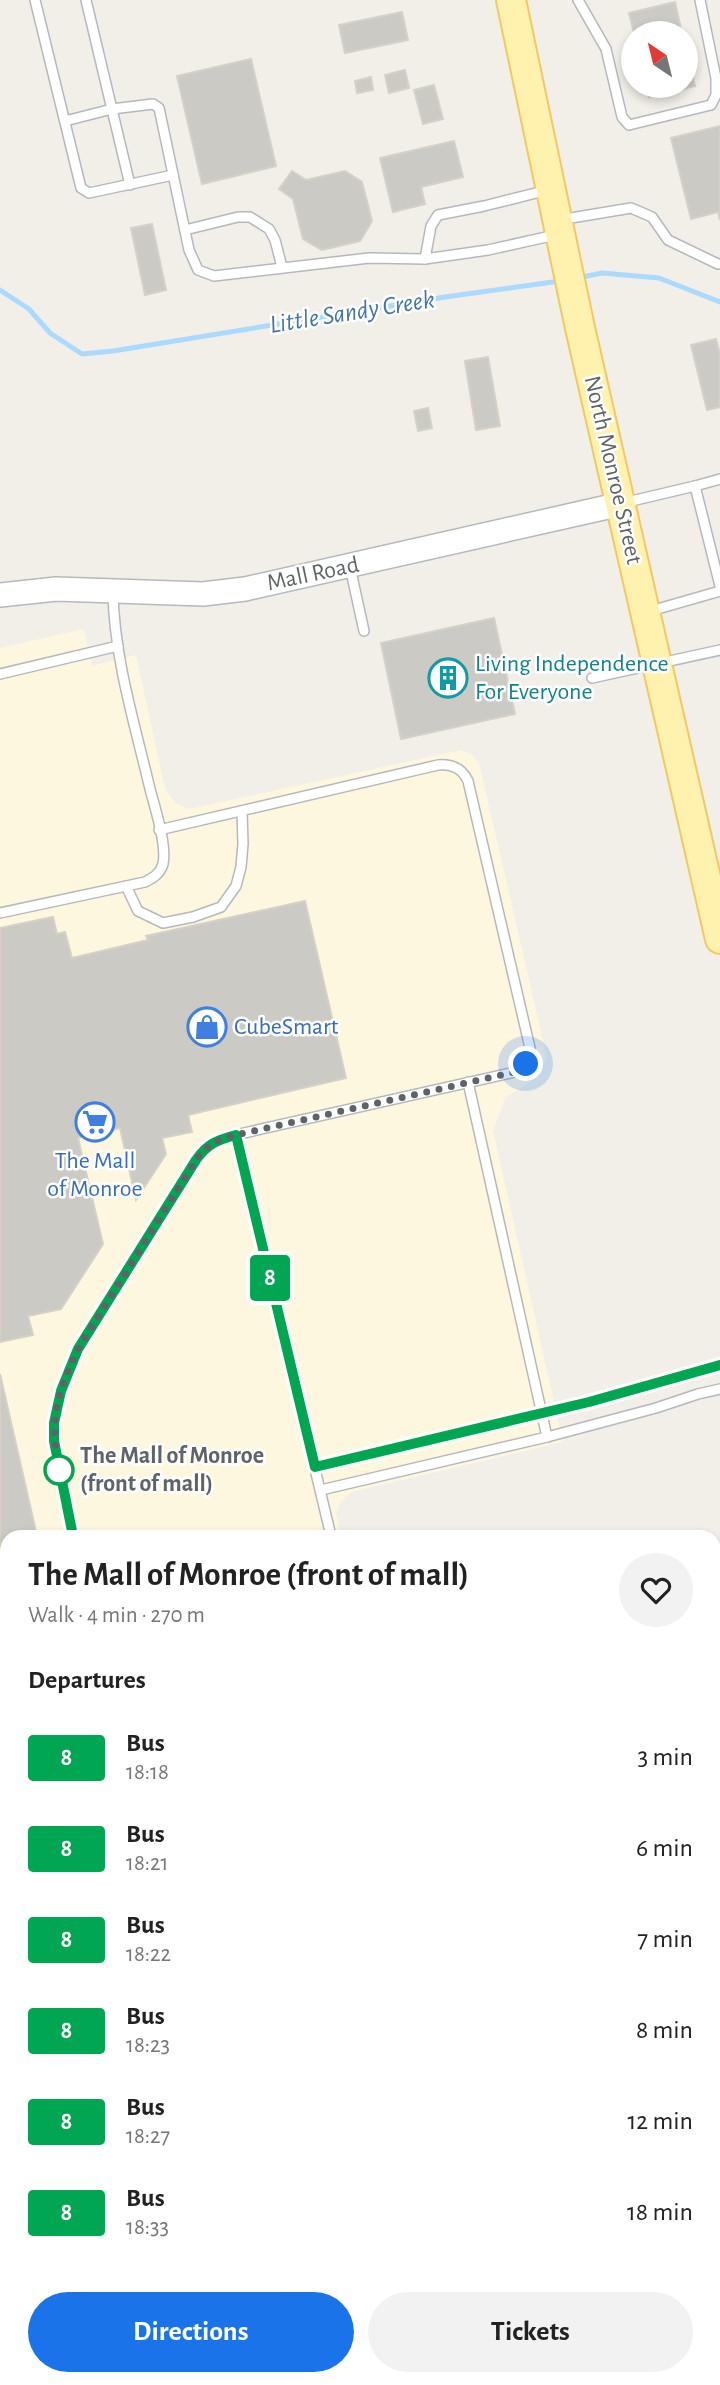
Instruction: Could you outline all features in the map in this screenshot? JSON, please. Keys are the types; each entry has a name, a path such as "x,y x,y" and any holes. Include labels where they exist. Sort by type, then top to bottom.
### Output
{"main road":[{"name":"North Monroe Street","path":"511,0 580,328 657,663 713,874 720,939"}],"street":[{"name":"Mall Road","path":"0,595 56,589 203,594 245,589 621,504"}],"lane":[{"path":"35,0 81,188 89,193 173,175"},
{"path":"86,0 130,184"},
{"path":"578,0 606,48 622,117 629,125 711,105 716,95 716,78 700,0"},
{"path":"65,121 112,109 153,104 159,108 189,250 198,270 214,276 369,258 425,259 488,250 631,208 652,217 668,240 718,264"},
{"path":"425,259 431,226 438,215 551,189"},
{"path":"185,230 250,217 269,229 275,240 282,267"},
{"path":"621,504 720,479"},
{"path":"695,486 720,586"},
{"path":"350,566 364,631"},
{"path":"0,913 145,882 160,870 163,851 118,646 113,590"},
{"path":"646,613 720,592"},
{"path":"0,674 118,646"},
{"path":"592,678 720,650"},
{"path":"72,1530 54,1432 56,1407 69,1368 78,1349 208,1145 236,1135 515,1072 526,1064 529,1057 530,1048 473,800 465,775 454,766 438,765 159,830"},
{"path":"126,886 138,911 163,923 193,917 221,907 236,886 241,867 242,811"},
{"path":"468,1082 547,1437"},
{"path":"236,1135 330,1530"},
{"path":"315,1467 543,1413 720,1365"},
{"path":"321,1490 547,1437 720,1389"}],"shaded area":[{"path":"84,629 92,666 136,655 165,789 175,803 189,809 461,750 471,754 479,763 547,1058 537,1077 505,1098 493,1131 563,1442 351,1492 341,1502 336,1513 340,1530 0,1530 0,648"}],"building":[{"path":"675,2 679,21 631,21 629,13"},
{"path":"402,12 408,40 345,53 339,25"},
{"path":"251,59 276,166 202,184 177,76"},
{"path":"405,70 409,88 389,93 385,75"},
{"path":"371,77 373,90 357,93 355,81"},
{"path":"434,85 443,119 423,124 414,90"},
{"path":"720,126 720,220 718,212 691,219 671,138"},
{"path":"454,141 463,177 421,187 425,204 393,212 380,158"},
{"path":"292,171 306,180 345,171 362,182 372,221 360,241 322,250 303,239 293,199 279,189"},
{"path":"152,224 166,290 145,295 131,228"},
{"path":"716,339 720,354 720,407 707,410 691,345"},
{"path":"488,357 500,426 476,430 465,361"},
{"path":"428,408 432,428 418,431 414,411"},
{"name":"Living Independence For Everyone","path":"494,618 515,714 401,739 381,643"},
{"name":"The Mall of Monroe","path":"305,901 346,1078 188,1115 192,1132 162,1138 166,1154 136,1200 120,1128 78,1138 103,1244 61,1309 28,1316 33,1335 0,1342 0,928 53,917 57,934 65,932 72,958 148,940 146,936"},
{"path":"0,1374 36,1530 0,1530"}],"waterway":[{"name":"Little Sandy Creek","path":"577,278 602,273 659,278 720,302"},
{"name":"Little Sandy Creek","path":"0,290 29,309 50,333 82,354 560,281"}],"bus line":[{"name":"8","path":"72,1530 54,1441 56,1407 69,1368 78,1349 196,1160 208,1145 216,1140 236,1135 315,1467 589,1402 720,1365"}],"place":[{"name":"Living Independence For Everyone","path":"448,678"},
{"name":"CubeSmart","path":"207,1027"},
{"name":"The Mall of Monroe","path":"95,1122"},
{"name":"The Mall of Monroe (front of mall)","path":"59,1470"}],"route":[{"path":"59,1470 54,1423 56,1407 69,1368 78,1349 208,1145 236,1135 515,1072 526,1064"}]}
